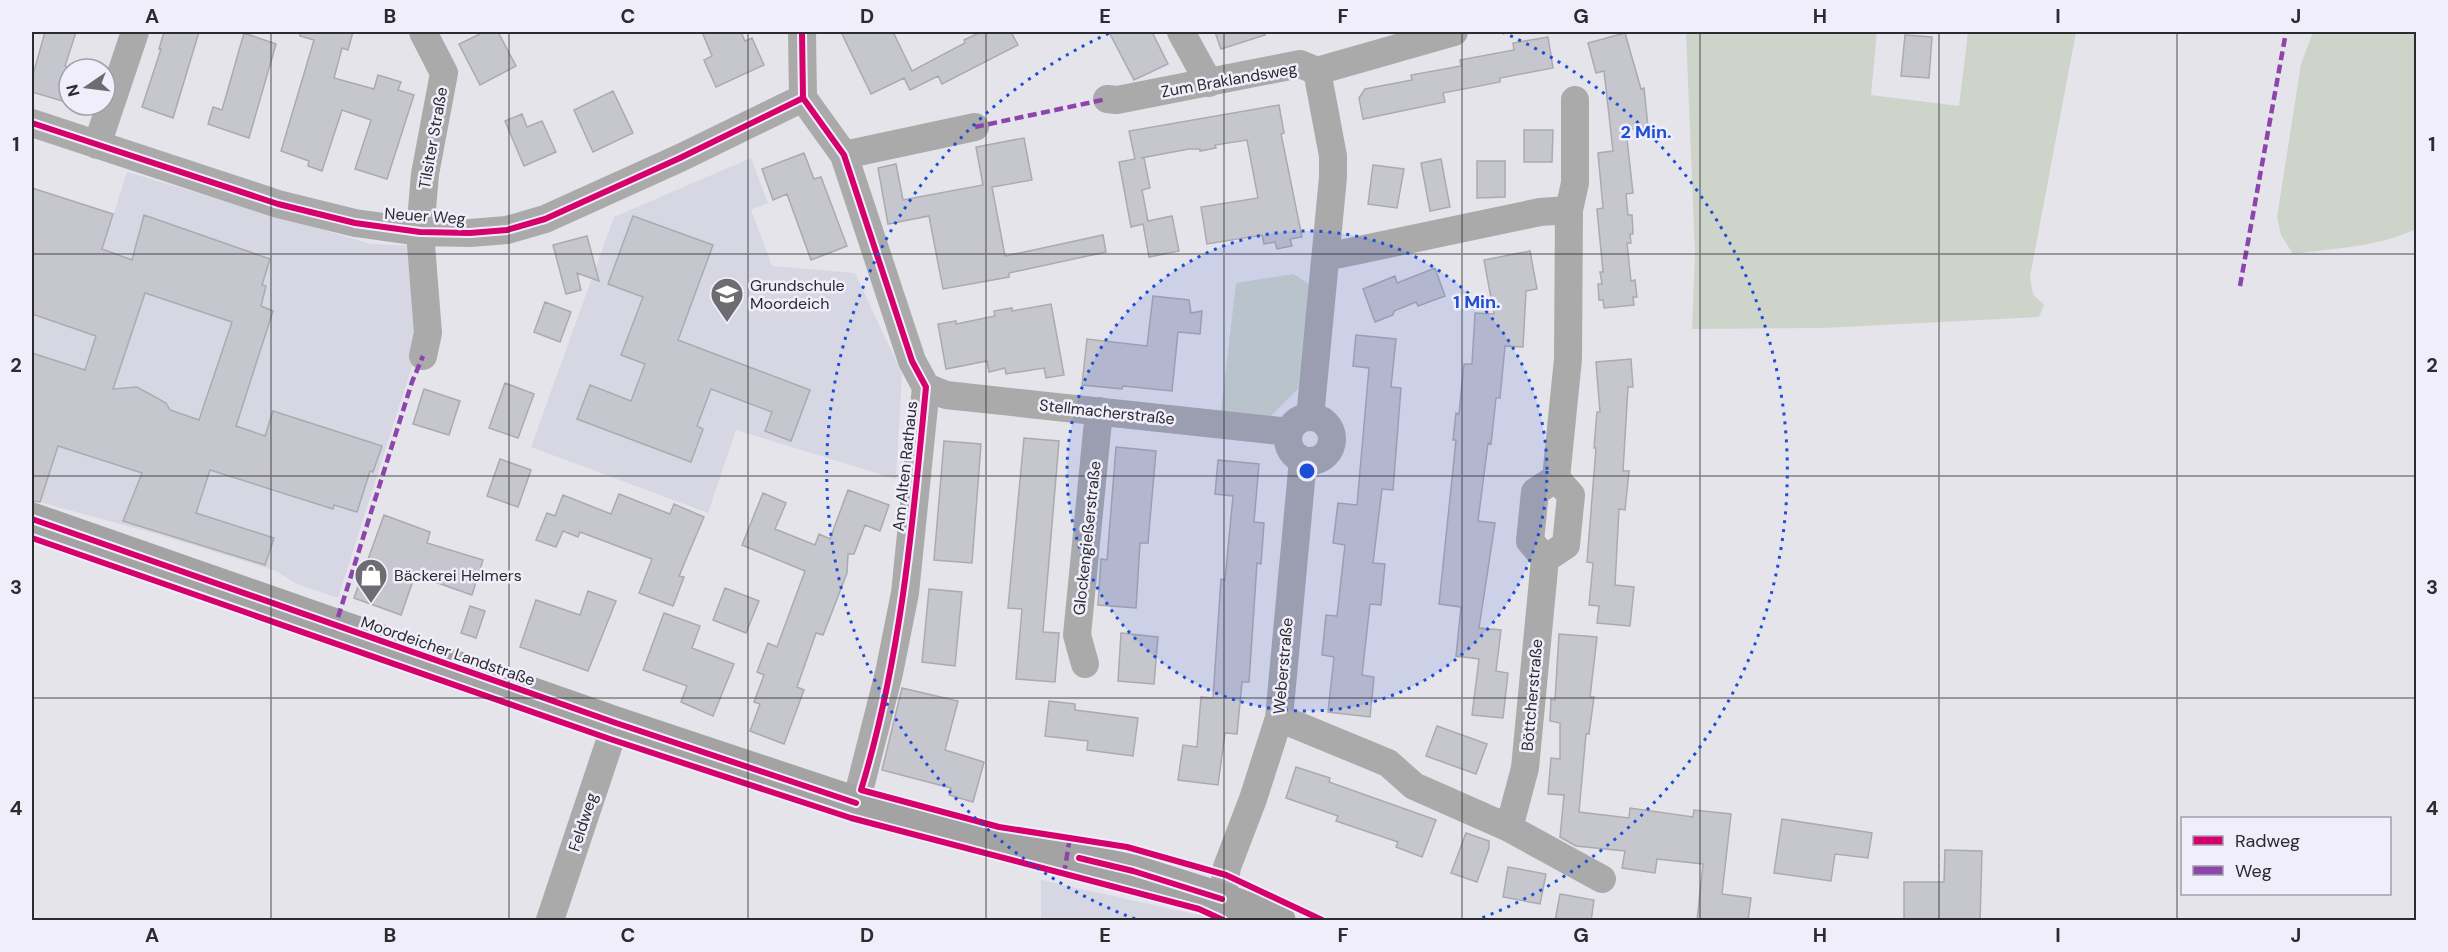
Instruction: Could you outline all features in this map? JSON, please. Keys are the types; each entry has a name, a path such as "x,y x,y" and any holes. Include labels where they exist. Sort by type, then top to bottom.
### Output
{"main road":[{"name":"Moordeicher Landstraße","path":"32,519 615,723 856,803 942,829 1133,871 1222,899 1279,921"}],"street":[{"path":"97,145 135,32"},
{"name":"Tilsiter Straße","path":"423,32 444,73 425,174 420,232 428,333 423,356"},
{"path":"802,32 803,98 844,155 975,127"},
{"path":"1181,32 1209,83"},
{"name":"Zum Braklandsweg","path":"1107,99 1116,100 1300,64 1317,71 1454,32"},
{"path":"1299,424 1319,418 1327,424 1332,442 1329,451 1322,458 1313,461 1304,460 1294,454 1288,444 1299,424 1331,214 1333,156 1317,71"},
{"name":"Neuer Weg","path":"32,123 278,204 356,223 420,232 470,233 507,230 546,219 803,98"},
{"name":"Böttcherstraße","path":"1509,828 1525,768 1545,559 1566,545 1571,495 1556,478 1568,359 1569,210 1575,183 1575,100"},
{"name":"Am Alten Rathaus","path":"844,155 912,361 926,387 905,593 889,673 856,803"},
{"path":"1326,257 1540,212 1569,210"},
{"name":"Stellmacherstraße","path":"926,387 946,395 1099,411 1299,424"},
{"name":"Glockengießerstraße","path":"1085,664 1077,635 1099,411"},
{"name":"Weberstraße","path":"1222,899 1227,867 1253,799 1279,718 1304,460"},
{"path":"1279,718 1388,762 1414,786 1509,828 1602,879"},
{"name":"Feldweg","path":"550,921 615,723"}],"shaded area":[{"path":"1686,32 1877,32 1871,95 1959,106 1968,32 2076,32 2030,277 2033,294 2044,305 2039,317 1824,328 1692,329 1695,254"},
{"path":"2313,32 2416,32 2416,229 2387,240 2293,254 2281,235 2277,217 2301,64"},
{"name":"Grundschule Moordeich","path":"751,158 768,203 751,210 772,266 855,273 902,374 896,479 736,430 708,513 531,447 614,217"},
{"path":"127,172 371,244 415,246 423,332 338,598 297,584 276,571 157,534 32,500 32,315 77,329"},
{"path":"1293,274 1309,284 1298,389 1271,416 1221,412 1236,283"},
{"path":"1041,880 1212,918 1217,920 1041,920"}],"building":[{"path":"45,32 76,32 68,57 57,57 57,99 32,92 32,78"},
{"path":"164,32 199,32 173,118 142,107 161,49 159,49"},
{"path":"300,32 353,32 348,50 342,48 334,78 374,89 378,75 401,82 398,90 414,95 387,179 355,169 371,120 342,110 322,171 308,166 309,161 281,151 314,40 300,36"},
{"path":"484,32 498,32 516,66 480,85 459,44"},
{"path":"702,32 741,32 745,41 752,38 764,65 716,87 704,60 712,56"},
{"path":"841,32 893,32 912,71 981,32 1011,32 1018,45 942,84 938,76 910,90 904,78 871,94"},
{"path":"1109,32 1152,32 1168,64 1134,80"},
{"path":"1215,32 1265,32 1265,35 1221,49"},
{"path":"244,33 276,44 249,138 208,124 213,107 222,110"},
{"path":"1625,33 1641,89 1644,88 1648,127 1626,130 1633,193 1626,194 1628,215 1632,215 1633,234 1630,234 1631,243 1627,243 1631,281 1635,280 1637,297 1633,297 1634,305 1604,308 1603,300 1599,300 1598,284 1602,284 1600,272 1603,272 1597,209 1603,208 1598,153 1613,151 1604,71 1596,73 1588,43"},
{"path":"1905,35 1932,37 1929,78 1901,76"},
{"path":"1548,37 1553,68 1500,78 1500,82 1443,93 1445,102 1363,119 1359,98 1365,89 1412,80 1411,75 1461,66 1460,60 1514,50 1513,43"},
{"path":"613,91 633,133 593,152 574,110"},
{"path":"1279,105 1284,133 1281,134 1302,237 1290,239 1292,246 1277,249 1275,242 1264,244 1262,235 1207,244 1201,207 1258,198 1247,140 1215,145 1216,148 1200,151 1200,149 1189,149 1141,158 1144,158 1150,188 1142,190 1148,221 1172,216 1179,251 1149,257 1143,224 1131,227 1119,162 1135,159 1129,131"},
{"path":"522,114 527,127 542,121 556,152 524,166 505,121"},
{"path":"1524,130 1553,130 1552,162 1524,162"},
{"path":"1024,138 1032,180 992,187 1005,256 1103,235 1106,252 1009,273 1009,277 943,289 929,216 888,224 878,168 896,164 903,200 983,185 976,147"},
{"path":"804,153 814,179 821,177 847,246 811,260 787,194 773,200 762,169"},
{"path":"1441,159 1450,207 1430,211 1421,163"},
{"path":"1477,161 1505,161 1505,197 1477,198"},
{"path":"1373,165 1404,169 1397,208 1368,204"},
{"path":"32,188 113,214 102,249 132,260 144,215 270,259 262,285 266,286 261,306 273,311 236,426 265,436 273,411 382,446 373,472 370,471 357,512 334,505 333,509 210,470 196,513 274,538 265,565 123,521 142,473 58,446 40,502 32,501 32,353 85,370 96,336 32,314","holes":["145,293 232,322 199,420 170,410 166,403 137,387 113,389"]},
{"path":"633,216 713,245 678,340 810,390 791,441 765,431 772,412 711,389 697,426 703,429 691,462 577,419 590,385 631,401 645,364 621,355 643,297 608,284"},
{"path":"587,236 599,281 577,273 581,290 566,294 553,245"},
{"path":"1530,251 1537,289 1526,291 1523,347 1505,346 1500,398 1496,398 1478,521 1495,523 1479,628 1501,630 1496,671 1508,673 1503,718 1472,715 1479,659 1456,656 1461,607 1439,604 1456,440 1453,440 1456,413 1459,414 1464,364 1472,364 1475,313 1494,314 1484,260"},
{"path":"1435,268 1445,296 1418,306 1416,302 1375,322 1363,289 1395,276 1397,283"},
{"path":"1153,296 1189,300 1191,313 1202,311 1200,334 1178,332 1172,391 1082,385 1087,339 1147,346"},
{"path":"545,302 571,312 560,342 534,332"},
{"path":"1051,304 1064,375 1046,378 1044,368 1006,374 1005,368 989,372 987,361 946,369 938,324 956,321 956,324 995,316 994,311 1012,308 1012,311"},
{"path":"1356,335 1396,339 1391,387 1401,388 1393,490 1382,489 1373,563 1385,564 1381,605 1370,604 1362,675 1374,677 1370,717 1328,712 1334,657 1322,655 1326,615 1337,616 1345,545 1333,543 1338,503 1357,505 1369,368 1353,366"},
{"path":"1631,359 1633,387 1628,387 1623,471 1629,471 1625,510 1619,509 1615,585 1634,587 1630,626 1597,623 1599,606 1589,605 1593,563 1587,562 1596,423 1597,412 1600,412 1596,362"},
{"path":"505,383 534,394 518,438 489,428"},
{"path":"424,389 460,401 449,435 413,424"},
{"path":"1024,438 1059,441 1043,632 1059,633 1055,682 1016,679 1022,609 1008,608"},
{"path":"944,441 981,444 972,563 934,560"},
{"path":"1116,447 1156,451 1148,543 1140,543 1136,608 1098,605 1101,559 1107,560"},
{"path":"500,459 531,470 518,507 487,496"},
{"path":"1218,460 1259,464 1254,522 1264,523 1261,564 1257,563 1249,682 1242,682 1237,734 1225,733 1218,785 1178,780 1183,745 1197,747 1201,697 1213,698 1221,579 1225,580 1233,496 1215,494"},
{"path":"848,490 889,505 880,531 865,525 854,554 848,554 847,573 823,635 816,633 797,687 804,690 784,744 750,731 760,704 754,702 764,675 757,672 768,643 777,647 805,571 742,545 763,493 786,503 775,529 815,545 819,534 830,539"},
{"path":"619,494 670,514 674,504 704,517 679,576 684,577 673,606 639,593 652,559 580,532 578,537 563,531 556,547 536,540 547,513 555,516 563,495 611,514"},
{"path":"384,515 430,532 427,543 483,560 472,595 415,575 401,615 354,598"},
{"path":"725,588 759,601 746,633 713,620"},
{"path":"929,589 962,592 955,666 922,662"},
{"path":"588,591 616,601 588,671 520,647 536,600 580,615"},
{"path":"470,606 485,611 476,638 461,633"},
{"path":"664,613 700,626 692,648 734,664 713,716 681,702 687,686 643,670"},
{"path":"1121,633 1158,637 1154,684 1118,681"},
{"path":"1559,634 1597,637 1590,697 1594,697 1589,734 1586,734 1579,812 1629,818 1630,808 1693,817 1694,810 1731,814 1722,894 1751,898 1748,921 1697,921 1703,864 1657,859 1655,873 1622,868 1625,851 1576,846 1560,837 1564,795 1548,794 1551,758 1560,759 1560,723 1550,721 1551,699 1555,700"},
{"path":"902,688 958,701 945,750 984,762 973,802 949,795 951,788 882,770"},
{"path":"1049,701 1075,704 1075,710 1138,718 1133,756 1087,750 1088,741 1045,736"},
{"path":"1437,726 1487,744 1476,774 1426,756"},
{"path":"1296,767 1330,778 1329,782 1436,820 1422,857 1396,847 1398,842 1336,821 1338,816 1286,798"},
{"path":"1782,819 1872,833 1868,858 1835,854 1831,881 1774,873"},
{"path":"1466,833 1489,841 1489,848 1477,882 1451,873"},
{"path":"1945,850 1982,851 1980,921 1904,921 1904,882 1944,882"},
{"path":"1508,867 1546,874 1540,904 1503,897"},
{"path":"1560,894 1594,900 1591,921 1555,921"}],"marked path":[{"path":"2240,286 2286,32"},
{"path":"975,127 1107,99"},
{"path":"334,630 412,382 423,356"},
{"path":"1064,874 1070,837"}],"cycle path":[{"path":"802,32 803,98 844,155 912,361 926,387 904,590 896,641 875,741 861,790 999,827 1127,847 1226,875 1322,920"},
{"path":"32,123 278,204 355,223 420,232 470,233 507,230 545,219 680,158 803,98"},
{"path":"32,519 616,723 856,803"},
{"path":"32,538 610,739 851,818 1199,909 1223,920"},
{"path":"1079,858 1133,871 1222,899"}],"place":[{"name":"Grundschule Moordeich","path":"727,323"},
{"name":"Bäckerei Helmers","path":"371,604"}]}
